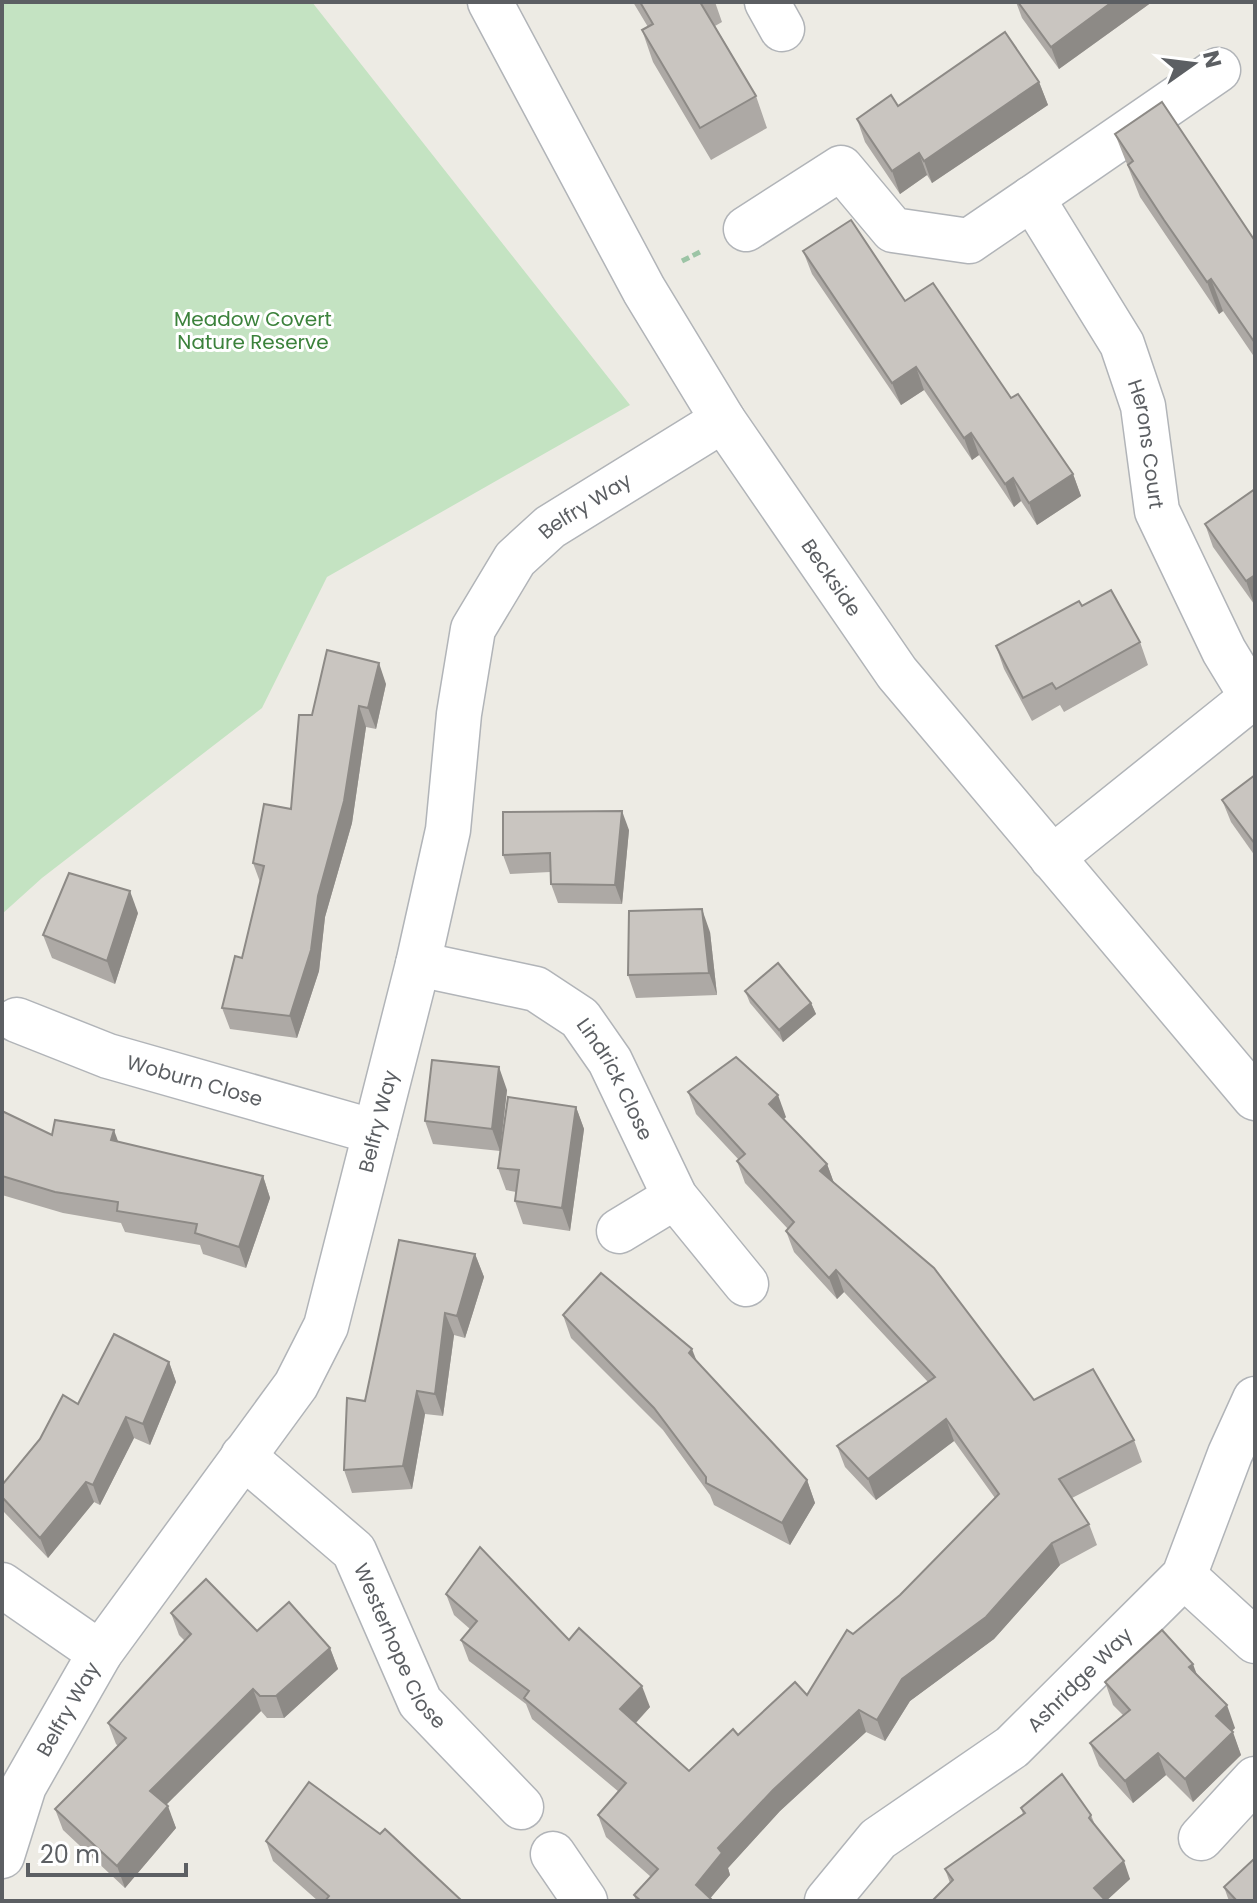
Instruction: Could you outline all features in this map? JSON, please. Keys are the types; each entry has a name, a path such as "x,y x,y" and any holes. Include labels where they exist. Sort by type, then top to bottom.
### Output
{"street":[{"name":"Beckside","path":"490,2 644,290 723,420 897,673 1255,1098"},
{"path":"746,229 841,168 893,230 969,241 1218,70"},
{"name":"Herons Court","path":"1032,198 1122,344 1143,406 1157,511 1224,651 1253,696 1052,858"},
{"name":"Belfry Way","path":"2,1856 24,1786 100,1653 296,1385 326,1326 418,964 448,830 459,714 473,629 515,559 550,527 723,420"},
{"name":"Lindrick Close","path":"418,964 536,989 580,1018 610,1061 675,1197 746,1284"},
{"name":"Woburn Close","path":"17,1020 108,1056 375,1132"},
{"path":"619,1231 675,1197"},
{"name":"Ashridge Way","path":"827,1901 878,1839 1012,1747 1184,1576 1230,1454 1255,1399"},
{"name":"Westerhope Close","path":"243,1456 354,1551 420,1702 521,1807"},
{"path":"1184,1576 1255,1641"},
{"path":"2,1585 100,1653"},
{"path":"1201,1838 1255,1779"},
{"path":"553,1854 585,1901"}],"path":[{"path":"644,290 673,266 746,229"}],"green space":[{"name":"Meadow Covert Nature Reserve","path":"2,2 312,2 630,405 327,577 262,708 42,878 2,914"}],"building":[{"path":"640,2 700,2 756,96 700,128 642,30 653,24"},
{"path":"1018,2 1112,2 1051,47"},
{"path":"1005,32 1039,82 924,161 919,153 892,171 857,119 891,95 898,106"},
{"path":"1162,102 1255,241 1255,343 1211,279 1207,282 1164,220 1128,165 1133,161 1115,134"},
{"path":"851,220 905,301 933,283 1011,398 1018,394 1073,474 1029,503 1013,478 1005,484 971,433 964,438 916,367 892,383 803,251"},
{"path":"1255,489 1255,575 1246,581 1205,524"},
{"path":"1111,590 1140,642 1056,689 1052,683 1023,698 996,646 1079,601 1082,606"},
{"path":"327,650 379,663 368,708 359,706 344,801 318,896 311,950 290,1016 222,1008 235,956 242,958 264,866 253,863 264,804 291,809 299,715 312,715"},
{"path":"1255,775 1255,844 1222,800"},
{"path":"622,811 615,885 551,884 550,853 503,855 503,812"},
{"path":"69,873 130,891 107,961 43,935"},
{"path":"702,909 709,973 628,975 629,911"},
{"path":"778,963 811,1003 779,1030 745,991"},
{"path":"736,1057 778,1095 769,1104 827,1164 820,1171 934,1268 1034,1400 1093,1369 1134,1440 1059,1479 1089,1524 1052,1543 986,1617 902,1679 877,1720 859,1710 773,1790 718,1848 722,1853 696,1885 710,1901 641,1901 634,1895 658,1869 598,1815 626,1783 524,1698 529,1691 461,1640 477,1621 446,1594 480,1547 569,1640 579,1628 642,1686 620,1709 689,1771 733,1729 738,1735 795,1682 807,1695 847,1630 853,1634 900,1595 999,1494 946,1419 868,1479 837,1446 935,1377 836,1270 829,1278 786,1231 794,1222 737,1161 745,1154 688,1092"},
{"path":"432,1060 499,1067 492,1129 425,1121"},
{"path":"508,1097 576,1107 562,1208 515,1201 519,1170 498,1168"},
{"path":"2,1111 52,1135 55,1120 114,1130 111,1140 263,1176 239,1247 195,1233 197,1224 117,1211 118,1202 55,1192 2,1176"},
{"path":"399,1240 475,1254 457,1316 445,1313 435,1394 417,1391 403,1466 344,1470 347,1398 365,1401"},
{"path":"601,1273 692,1349 689,1353 807,1480 782,1523 706,1483 706,1477 654,1408 563,1315"},
{"path":"114,1334 169,1362 143,1424 126,1417 93,1485 86,1482 40,1538 2,1497 2,1485 40,1439 63,1395 78,1404"},
{"path":"206,1579 257,1631 289,1602 330,1648 276,1696 260,1696 253,1689 150,1791 168,1806 117,1866 55,1809 126,1738 108,1723 191,1634 171,1613"},
{"path":"1162,1630 1193,1664 1189,1667 1227,1705 1216,1716 1233,1732 1185,1779 1158,1753 1125,1781 1090,1743 1130,1710 1105,1682"},
{"path":"1062,1774 1091,1815 1089,1818 1124,1861 1094,1888 1106,1901 932,1901 953,1880 945,1869 1025,1813 1021,1808"},
{"path":"309,1782 380,1834 385,1829 462,1901 325,1901 329,1896 266,1841"},
{"path":"1255,1858 1255,1901 1237,1901 1224,1887"}]}
